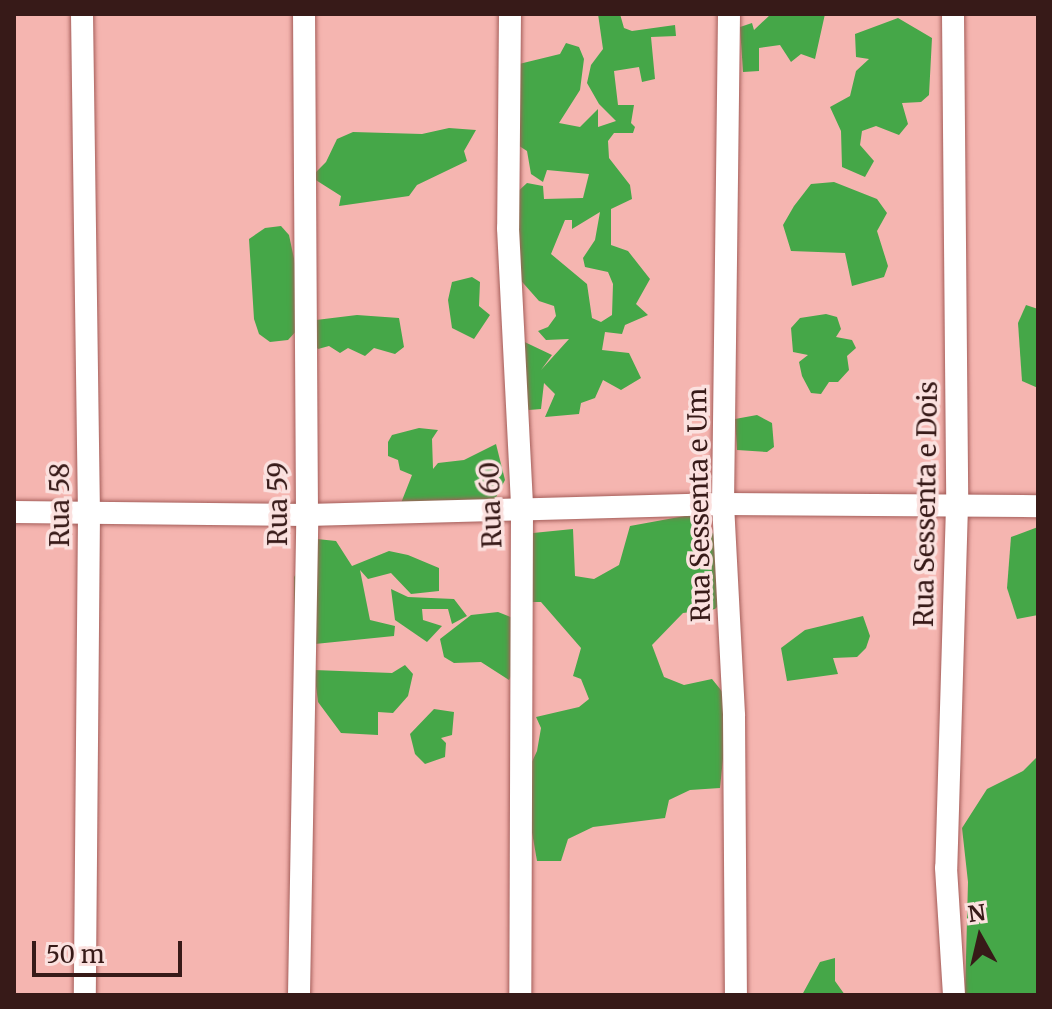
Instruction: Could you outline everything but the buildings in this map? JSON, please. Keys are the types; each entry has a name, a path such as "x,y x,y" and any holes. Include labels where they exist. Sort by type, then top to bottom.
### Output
{"street":[{"name":"Rua 58","path":"82,14 89,513 85,995"},
{"name":"Rua 59","path":"299,995 307,515 304,14"},
{"name":"Rua 60","path":"510,14 508,228 522,509 520,995"},
{"name":"Rua Sessenta e Um","path":"729,14 723,504 734,716 736,995"},
{"name":"Rua Sessenta e Dois","path":"953,14 957,506 946,868 954,995"},
{"path":"14,512 307,515 723,504 1038,506"}],"green space":[{"path":"598,14 620,14 624,28 632,31 675,25 676,36 651,37 655,79 642,82 639,67 614,71 618,105 634,105 631,123 635,127 633,133 614,133 608,141 609,158 630,185 632,199 611,209 611,245 628,251 650,279 636,304 648,315 625,325 622,334 605,332 602,350 629,353 641,378 621,390 603,380 595,398 581,403 579,414 545,417 555,394 544,383 541,409 529,410 518,403 512,336 552,355 541,370 569,339 546,340 538,331 548,327 556,316 554,306 539,301 516,275 514,195 527,183 543,186 544,199 583,198 589,174 547,170 543,182 531,174 527,151 513,142 519,64 560,54 566,43 579,47 584,59 580,90 559,123 580,127 598,109 598,127 616,121 599,104 587,83 591,65 603,49","holes":["600,212 595,240 583,258 585,267 608,272 613,284 612,315 601,322 592,318 587,284 551,254 565,220 572,220 572,229"]},
{"path":"771,14 825,14 815,59 801,54 791,62 780,45 759,48 759,71 743,72 740,27 752,23 754,30"},
{"path":"898,18 932,38 929,95 921,102 902,103 908,124 899,135 876,126 862,131 860,145 874,161 865,177 842,167 841,131 830,107 850,96 856,71 869,59 856,57 855,34"},
{"path":"449,128 476,130 464,151 467,161 417,185 409,196 339,206 341,196 311,177 326,162 337,139 353,132 422,134"},
{"path":"834,182 877,199 887,213 877,231 888,266 884,277 852,286 845,253 791,251 783,225 794,206 811,184"},
{"path":"281,226 289,235 299,282 299,328 288,340 270,342 259,334 254,319 249,239 265,228"},
{"path":"472,277 480,282 479,306 490,315 474,339 452,328 448,300 452,282"},
{"path":"1026,305 1038,309 1038,388 1022,381 1018,323"},
{"path":"826,314 837,317 841,329 836,337 852,340 856,348 847,356 849,370 838,382 829,382 821,394 811,393 799,362 808,355 793,352 791,328 800,318"},
{"path":"357,315 399,318 404,347 395,354 374,348 365,356 348,348 340,353 329,346 318,349 313,343 316,320"},
{"path":"757,415 772,423 774,447 767,452 737,450 735,419"},
{"path":"419,428 438,430 432,439 433,469 438,463 464,460 496,444 505,480 494,501 401,503 412,475 400,470 398,460 388,456 388,442 392,435"},
{"path":"690,515 715,535 724,600 715,609 683,613 652,645 664,677 684,685 712,679 729,700 720,788 690,790 669,800 665,818 593,827 568,839 561,861 537,861 523,781 537,751 541,728 536,717 579,707 589,699 581,679 573,676 581,648 541,602 531,602 533,533 573,529 575,576 594,579 619,565 630,526"},
{"path":"1038,527 1038,615 1017,619 1007,588 1011,537"},
{"path":"317,539 336,541 352,566 389,551 439,568 439,591 411,594 391,573 368,579 360,570 370,620 395,626 394,636 295,646 294,577"},
{"path":"391,589 408,597 454,599 467,616 452,624 448,609 422,609 423,620 442,626 427,642 395,620"},
{"path":"498,612 513,618 514,671 509,680 481,662 454,663 444,657 440,639 471,615"},
{"path":"863,616 870,636 866,648 857,657 833,658 838,674 787,681 781,648 805,630"},
{"path":"405,665 413,674 408,696 393,713 378,712 378,735 341,733 318,702 314,670 392,673"},
{"path":"434,709 454,712 452,735 441,738 446,743 445,757 425,764 415,754 410,734"},
{"path":"1038,756 1038,995 965,995 968,882 962,828 987,789 1023,771"},
{"path":"835,958 835,981 845,995 802,995 820,962"}]}
